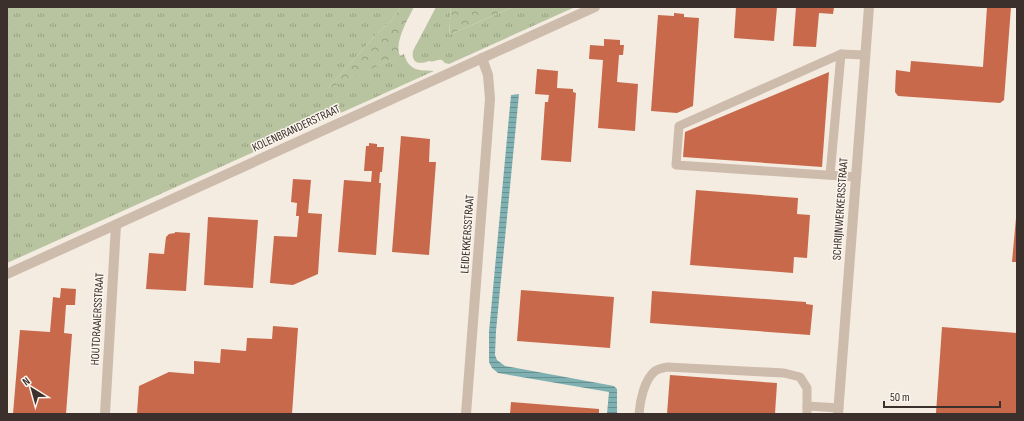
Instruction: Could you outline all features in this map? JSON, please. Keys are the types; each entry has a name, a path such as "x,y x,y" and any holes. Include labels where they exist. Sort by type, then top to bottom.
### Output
{"street":[{"name":"KOLENBRANDERSTRAAT","path":"7,274 595,7"},
{"name":"SCHRIJNWERKERSSTRAAT","path":"838,411 869,7"},
{"name":"LEIDEKKERSSTRAAT","path":"466,414 490,99 488,75 482,58"},
{"name":"HOUTDRAAIERSSTRAAT","path":"105,414 116,225"}],"lane":[{"path":"856,177 676,165 679,126 842,54 865,55"},
{"path":"830,175 842,54"},
{"path":"639,414 645,383 655,371 667,367 784,373 800,377 807,388 807,410 838,411"}],"green space":[{"path":"7,7 401,7 391,21 374,37 328,88 404,54 406,60 412,67 420,70 434,71 7,263"},
{"path":"401,7 414,7 405,24 400,38 400,56 327,89 374,37 391,21"},
{"path":"436,7 451,7 449,35 513,7 575,7 449,64 442,60 422,63 416,62 413,58 413,51"},
{"path":"451,7 513,7 449,35"}],"water":[{"path":"519,94 496,331 495,355 497,360 505,366 614,386 617,389 617,414 607,414 609,392 498,373 492,368 489,362 489,332 511,95"}],"building":[{"path":"736,7 777,7 774,41 734,38"},
{"path":"796,7 834,7 833,14 819,13 816,47 793,46"},
{"path":"987,7 1011,7 1004,100 1000,103 898,96 895,92 896,70 910,72 911,61 983,67"},
{"path":"674,13 684,14 684,17 699,18 693,106 677,113 651,111 658,15 674,16"},
{"path":"604,39 620,40 620,45 624,45 623,55 619,55 617,82 638,84 635,131 598,128 603,60 589,59 590,45 604,46"},
{"path":"537,69 558,71 557,88 573,89 573,92 576,93 571,162 541,160 545,102 548,102 549,95 535,94"},
{"path":"829,72 822,167 683,157 685,132"},
{"path":"401,136 430,139 429,162 436,162 429,255 392,252"},
{"path":"369,143 377,144 377,147 384,147 382,172 380,172 379,183 381,183 376,255 338,252 344,180 371,182 372,171 364,171 366,146 369,146"},
{"path":"293,179 311,180 308,213 322,214 318,274 293,285 270,283 274,236 297,237 299,216 296,216 297,203 291,202"},
{"path":"696,190 798,198 797,214 810,215 807,258 794,257 793,273 690,265"},
{"path":"208,217 258,220 253,288 204,285"},
{"path":"1016,218 1017,262 1012,262"},
{"path":"175,232 190,233 186,291 146,289 149,253 164,254 166,237"},
{"path":"61,288 76,289 75,305 66,305 64,333 72,334 66,414 13,414 20,330 50,332 53,297 60,298"},
{"path":"521,290 614,297 610,348 517,341"},
{"path":"652,291 806,302 806,304 813,305 810,335 650,323"},
{"path":"273,326 298,328 292,414 137,414 139,386 169,372 194,374 194,361 220,363 221,349 246,351 247,338 272,339"},
{"path":"942,327 1017,333 1017,414 936,413"},
{"path":"670,375 777,383 775,414 667,414"},
{"path":"511,402 599,409 599,414 510,414"}]}
